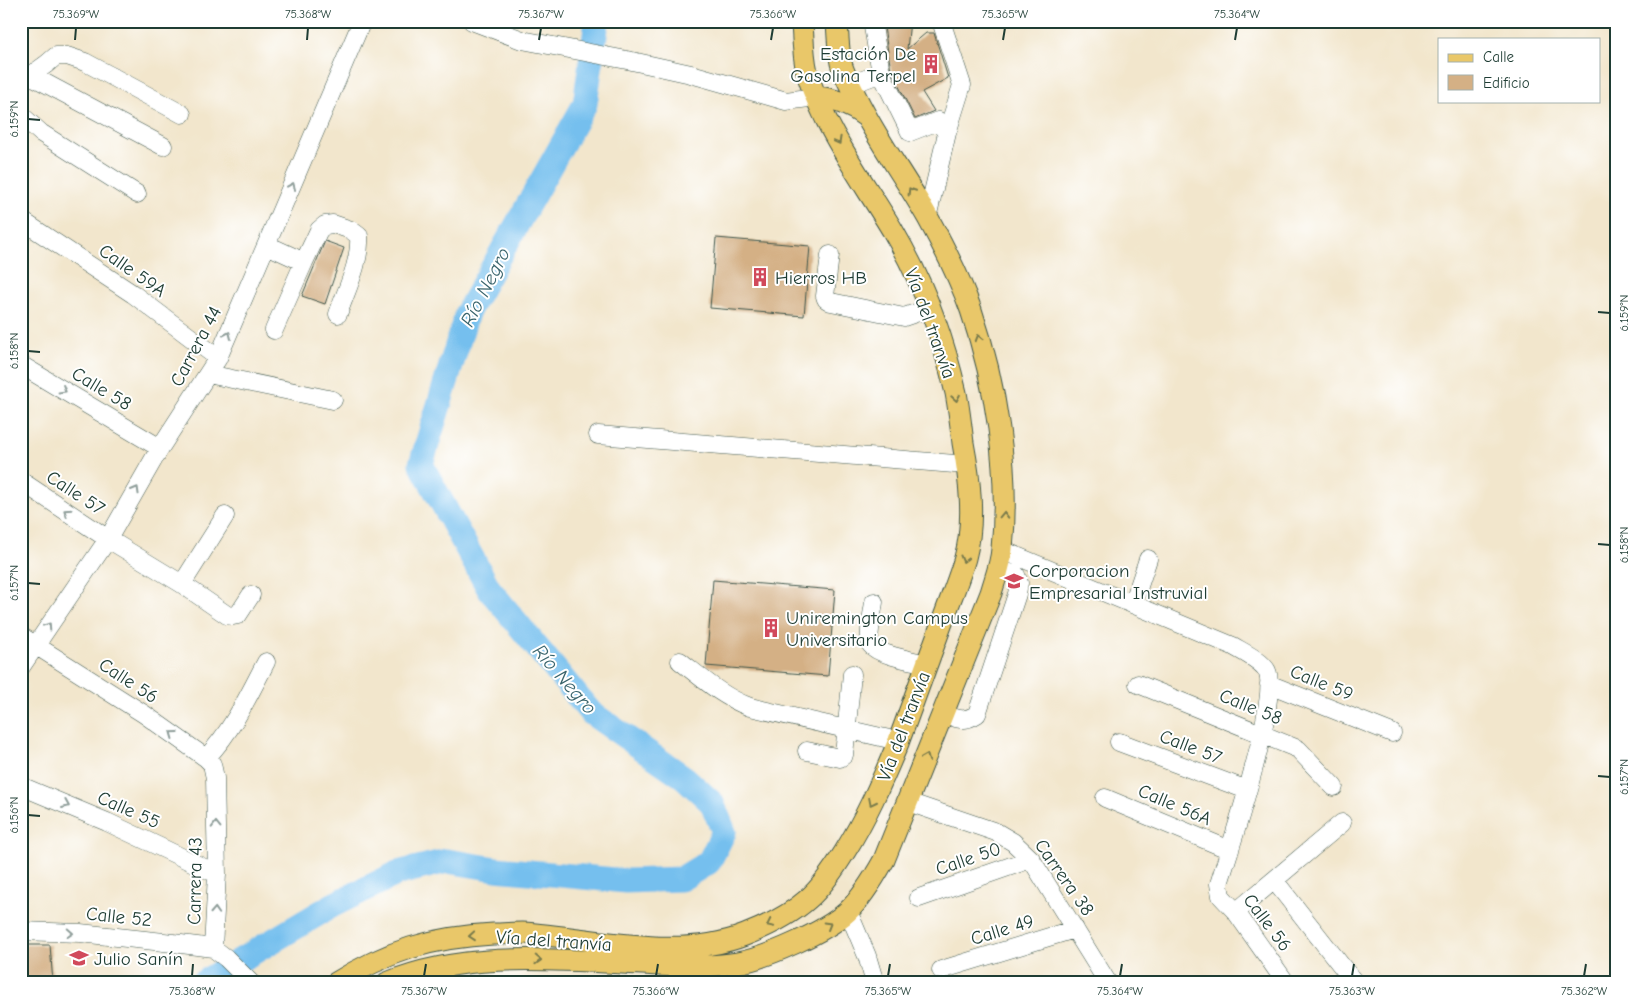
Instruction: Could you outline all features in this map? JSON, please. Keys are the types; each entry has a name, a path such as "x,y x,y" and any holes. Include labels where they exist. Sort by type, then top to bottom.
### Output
{"main road":[{"name":"Vía del tranvía","path":"336,983 360,968 396,952 433,941 473,935 521,933 632,946 711,945 742,936 771,924 809,898 836,866 857,833 880,788 965,558 970,523 967,465 956,394 930,308 905,251 838,142 816,97 807,74 802,21"},
{"name":"Vía del tranvía","path":"387,983 399,978 443,967 481,962 532,959 683,966 714,966 739,963 760,957 836,921 848,911 874,878 884,860 991,593 1000,560 1004,488 993,395 971,310 954,269 928,218 865,116 850,85 842,64 837,21"},
{"path":"816,97 842,64"},
{"path":"816,97 840,101 865,116"}],"street":[{"name":"Carrera 44","path":"21,667 28,640 108,538 160,448 218,358 362,21"},
{"path":"472,21 522,40 691,74 786,101 816,97"},
{"path":"872,21 881,73 910,132 938,121 947,133"},
{"path":"928,218 947,133 962,85 941,21"},
{"path":"26,77 46,65 56,56 67,56 85,62 182,114"},
{"path":"850,85 881,73"},
{"path":"26,77 163,146"},
{"path":"21,115 41,133 137,194"},
{"name":"Calle 59A","path":"21,220 133,294 218,358"},
{"path":"274,330 319,230 325,225 333,224 351,230 359,236 360,247 338,314"},
{"path":"267,245 304,262"},
{"path":"830,255 825,296 831,302 904,316 930,308"},
{"name":"Calle 58","path":"21,365 160,448"},
{"path":"208,374 333,400"},
{"path":"598,435 967,465"},
{"name":"Calle 57","path":"21,481 227,615 238,615 251,595"},
{"path":"182,584 224,516"},
{"path":"1133,604 1148,559"},
{"path":"943,713 967,720 977,714 1019,583 1016,575 1000,560"},
{"name":"Calle 59","path":"1000,560 1133,604 1240,650 1253,658 1266,670 1269,684 1392,733"},
{"path":"874,602 871,645 878,651 927,664"},
{"name":"Calle 56","path":"28,640 144,714 209,761"},
{"path":"680,660 722,695 735,702 898,741"},
{"path":"209,761 215,748 241,709 266,662"},
{"path":"807,751 840,758 844,755 852,674"},
{"name":"Calle 58","path":"1138,684 1298,749 1334,787"},
{"path":"1230,850 1263,734 1269,684"},
{"name":"Calle 57","path":"1119,742 1247,790"},
{"name":"Carrera 43","path":"209,761 215,778 217,874 213,948 251,983"},
{"name":"Calle 55","path":"21,786 107,822 217,874"},
{"name":"Calle 56A","path":"1105,798 1230,850"},
{"name":"Carrera 38","path":"908,802 996,832 1013,842 1031,859 1076,929 1105,982"},
{"path":"1236,912 1342,823"},
{"name":"Calle 56","path":"1230,850 1218,884 1222,896 1236,912 1286,983"},
{"name":"Calle 50","path":"919,898 1031,859"},
{"path":"1274,880 1355,983"},
{"path":"848,911 868,956 875,983"},
{"name":"Calle 49","path":"940,970 1076,929"},
{"name":"Calle 52","path":"21,931 80,933 213,948"}],"building":[{"path":"883,21 910,21 907,49 926,33 934,33 948,78 922,92 934,111 915,119 891,70"},
{"name":"Hierros HB","path":"716,238 810,246 804,316 710,308"},
{"path":"325,241 344,248 325,304 302,296"},
{"name":"Uniremington Campus Universitario","path":"713,580 835,590 828,676 706,666"},
{"path":"21,945 50,945 53,983 21,983"}],"waterway":[{"name":"Río Negro","path":"202,983 333,905 398,873 447,861 496,869 626,881 681,879 709,862 724,832 712,803 685,778 591,713 489,589 421,464 467,313 585,104 597,21"}],"place":[{"name":"Estación De Gasolina Terpel","path":"931,64"},
{"name":"Hierros HB","path":"760,277"},
{"name":"Corporacion Empresarial Instruvial","path":"1014,581"},
{"name":"Uniremington Campus Universitario","path":"771,628"},
{"name":"Julio Sanín","path":"79,958"}]}
